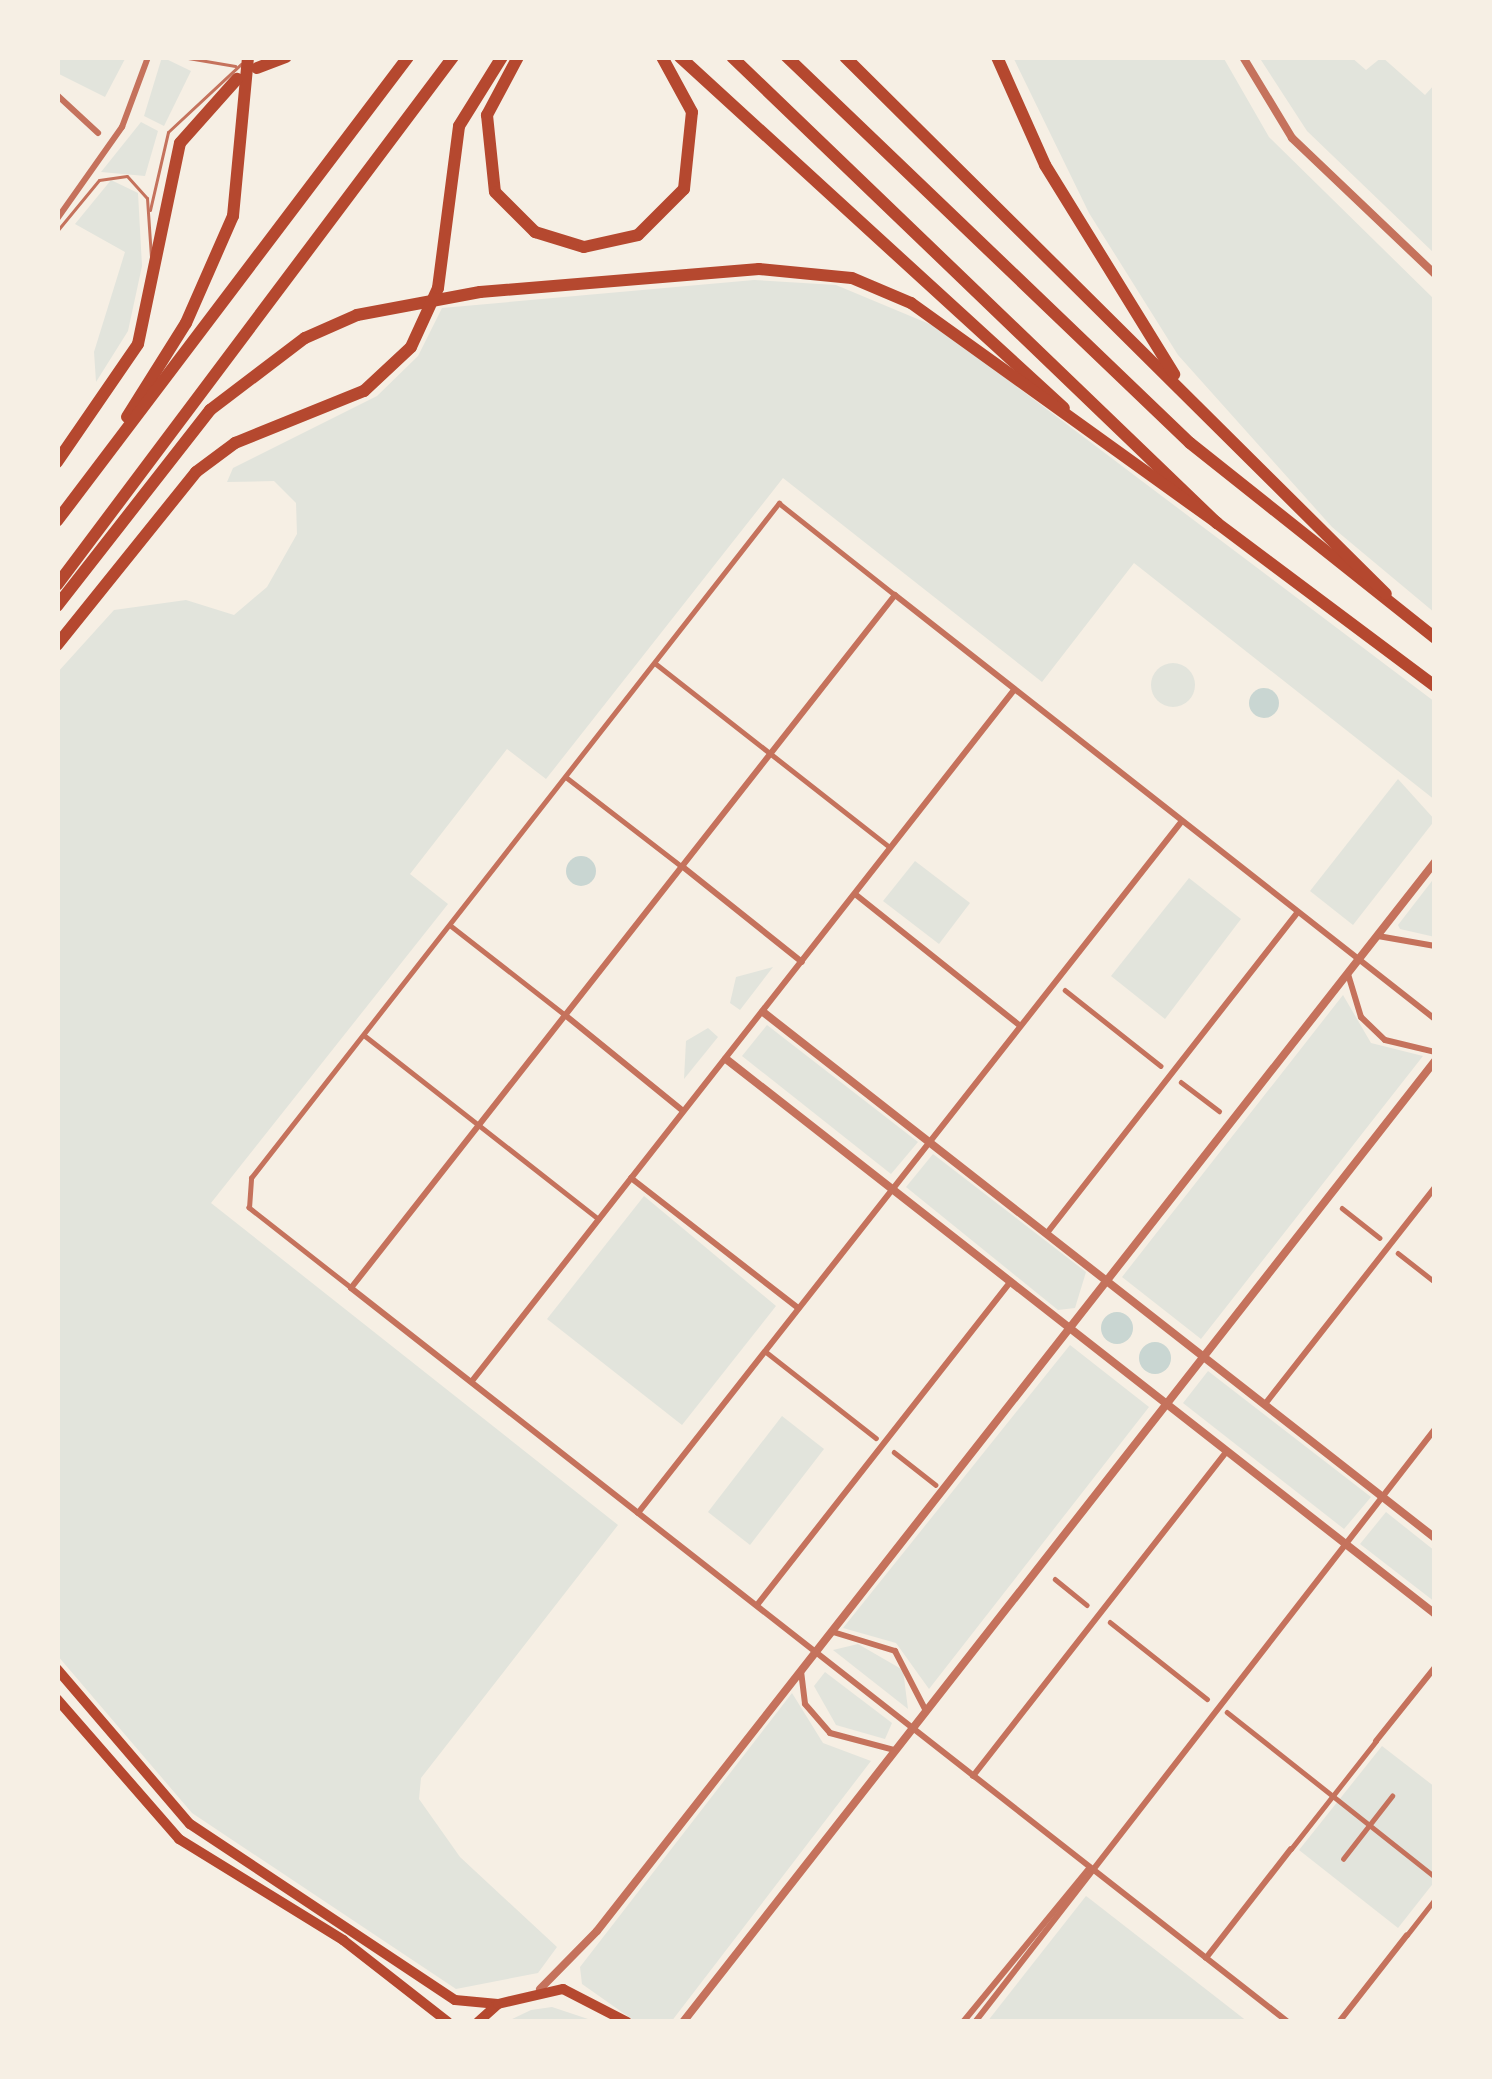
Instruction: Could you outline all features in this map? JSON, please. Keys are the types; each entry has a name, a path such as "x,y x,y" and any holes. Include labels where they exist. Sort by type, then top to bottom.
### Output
{"highway":[{"path":"57,462 129,361 152,301 173,160 247,65 286,57"},
{"path":"57,521 408,57"},
{"path":"57,585 452,57"},
{"path":"57,645 196,472 236,443 364,391 411,347 438,288 459,126 502,57"},
{"path":"518,57 487,115 494,192 535,232 584,247 655,224 690,175 692,112 662,57"},
{"path":"680,57 1087,429"},
{"path":"732,57 1217,523"},
{"path":"788,57 1190,443 1435,638"},
{"path":"845,57 1421,628"},
{"path":"997,57 1045,166 1187,395"},
{"path":"114,443 217,262 249,117 247,65"},
{"path":"57,605 171,453 251,372 304,338 393,307 480,292 759,269 852,278 943,321 1435,686"}],"main road":[{"path":"57,1669 190,1824 455,2000 498,2004"},
{"path":"57,1699 179,1839 343,1940 448,2022"},
{"path":"478,2022 498,2004 540,1989 586,1994 627,2022"}],"street":[{"path":"57,219 122,127 148,57"},
{"path":"1243,57 1292,138 1435,274"},
{"path":"57,95 98,133"},
{"path":"1288,2022 351,1288 244,1193 779,503 1435,1019"},
{"path":"351,1288 895,595"},
{"path":"656,663 890,848"},
{"path":"471,1382 1013,689"},
{"path":"566,777 802,962"},
{"path":"638,1513 1182,820"},
{"path":"540,1989 817,1652 1435,862"},
{"path":"856,894 1019,1025"},
{"path":"1047,1232 1298,912"},
{"path":"450,926 684,1111"},
{"path":"1378,936 1435,946"},
{"path":"683,2022 1435,1056 1385,1040 1361,1017 1348,974"},
{"path":"1065,990 1161,1066"},
{"path":"763,1012 1435,1538"},
{"path":"364,1034 598,1219"},
{"path":"727,1059 1435,1614"},
{"path":"1181,1082 1219,1111"},
{"path":"631,1178 798,1308"},
{"path":"1265,1404 1435,1186"},
{"path":"1342,1208 1380,1238"},
{"path":"1398,1252 1435,1282"},
{"path":"757,1604 1011,1281"},
{"path":"765,1351 876,1438"},
{"path":"975,2022 1435,1430"},
{"path":"973,1775 1228,1451"},
{"path":"894,1452 936,1485"},
{"path":"1055,1579 1088,1605"},
{"path":"1110,1622 1207,1699"},
{"path":"831,1632 895,1651 926,1711"},
{"path":"1206,1958 1435,1667"},
{"path":"801,1671 805,1704 830,1733 895,1750"},
{"path":"1227,1712 1435,1877"},
{"path":"1343,1859 1392,1796"},
{"path":"963,2022 1091,1868"},
{"path":"1339,2022 1435,1900"}],"lane":[{"path":"182,57 247,65"},
{"path":"149,218 168,132 247,65"},
{"path":"57,231 109,175 141,184 149,218 152,301"}],"shaded area":[{"path":"57,57 126,57 105,97 57,73"},
{"path":"162,57 191,71 164,126 144,116"},
{"path":"1013,57 1223,57 1269,137 1435,300 1435,613 1332,527 1178,355 1089,213"},
{"path":"1259,57 1351,57 1366,70 1382,57 1425,95 1435,84 1435,254 1307,131"},
{"path":"141,122 158,131 145,176 101,172"},
{"path":"111,180 138,193 142,266 128,331 96,382 94,352 125,252 75,224"},
{"path":"754,280 836,285 939,328 1435,702 1435,800 1134,563 1042,682 783,478 546,779 507,749 410,874 448,904 211,1203 618,1525 421,1778 419,1799 460,1857 557,1947 538,1973 456,1989 192,1813 57,1655 57,673 114,610 186,600 234,615 267,587 297,534 296,503 274,481 227,482 233,468 377,396 418,356 442,308"},
{"path":"1173,663 1188,670 1195,685 1188,700 1173,707 1158,700 1151,685 1158,670"},
{"path":"1264,688 1275,692 1279,703 1275,714 1264,718 1253,714 1249,703 1253,692"},
{"path":"1398,779 1435,820 1353,925 1310,891"},
{"path":"581,856 592,860 596,871 592,882 581,886 570,882 566,871 570,860"},
{"path":"915,861 970,903 939,944 883,901"},
{"path":"1435,877 1435,937 1400,929 1398,925"},
{"path":"1189,878 1241,919 1165,1019 1111,976"},
{"path":"773,967 740,1010 730,1003 736,977"},
{"path":"1343,995 1371,1043 1423,1056 1201,1339 1122,1277"},
{"path":"767,1025 918,1142 891,1174 742,1056"},
{"path":"708,1028 718,1037 684,1079 686,1041"},
{"path":"933,1154 1086,1272 1075,1308 1058,1310 906,1187"},
{"path":"644,1196 776,1306 682,1425 547,1319"},
{"path":"1117,1312 1129,1316 1133,1328 1129,1340 1117,1344 1105,1340 1101,1328 1105,1316"},
{"path":"1155,1342 1166,1347 1171,1358 1166,1369 1155,1374 1144,1369 1139,1358 1144,1347"},
{"path":"1070,1345 1149,1407 929,1689 896,1643 843,1628"},
{"path":"1208,1371 1371,1497 1344,1529 1183,1403"},
{"path":"782,1416 824,1449 750,1545 708,1512"},
{"path":"1386,1512 1435,1551 1435,1602 1360,1544"},
{"path":"858,1644 903,1670 908,1709 833,1650"},
{"path":"825,1672 892,1723 885,1739 836,1725 814,1686"},
{"path":"792,1693 823,1743 871,1761 671,2022 636,2022 582,1984 580,1967"},
{"path":"1382,1746 1435,1787 1435,1881 1398,1928 1299,1850"},
{"path":"1086,1896 1090,1899 1248,2022 987,2022"},
{"path":"552,2007 597,2022 506,2022 531,2010"}]}
